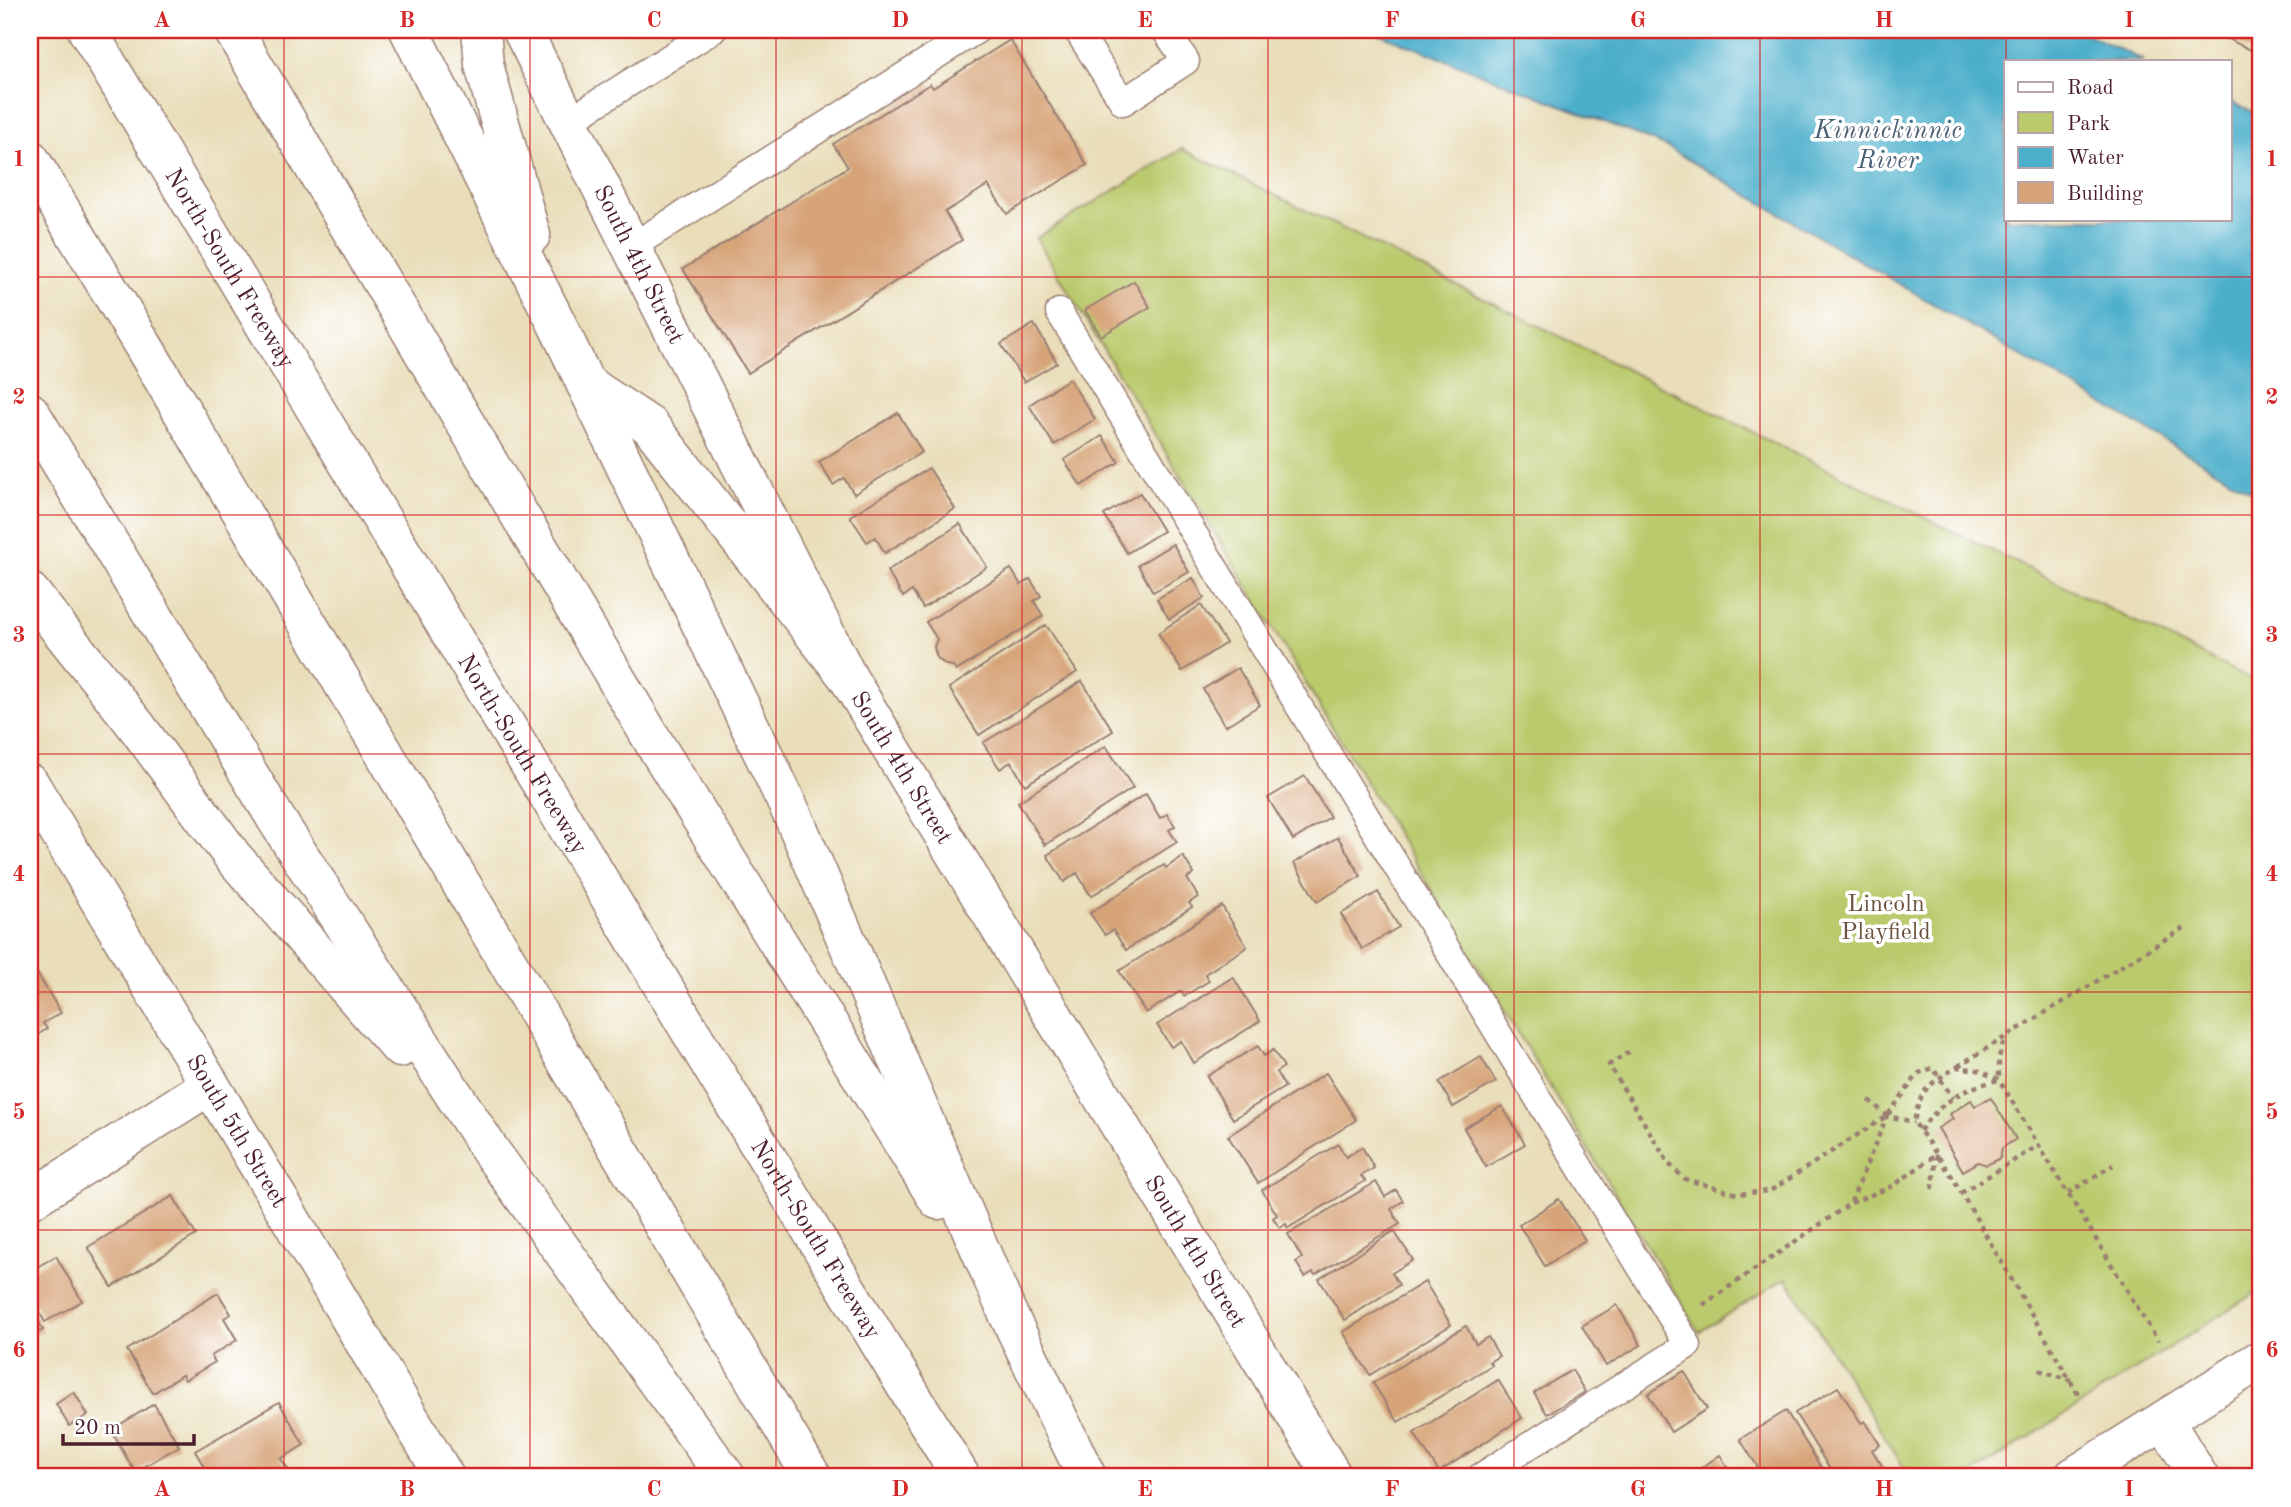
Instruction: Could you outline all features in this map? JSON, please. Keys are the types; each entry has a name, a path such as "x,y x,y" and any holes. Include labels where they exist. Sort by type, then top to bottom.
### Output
{"main road":[{"name":"North-South Freeway","path":"87,30 961,1477"},
{"path":"233,30 656,746 1007,1312"},
{"path":"410,30 556,322 793,816 1007,1312 1087,1477"},
{"path":"481,30 484,65 556,322"},
{"name":"South 4th Street","path":"522,30 847,676 1333,1477"},
{"path":"30,159 812,1477"},
{"path":"585,383 650,426 847,676"},
{"path":"30,412 278,822 489,1149 726,1477"},
{"path":"30,592 135,724 233,857 489,1149"},
{"name":"South 5th Street","path":"30,784 444,1477"},
{"path":"30,1200 210,1085"},
{"path":"2073,1477 2261,1359"},
{"path":"2164,1420 2199,1477"}],"lane":[{"path":"569,121 713,30"},
{"path":"631,247 978,30"},
{"path":"1077,30 1123,102 1186,61 1165,30"},
{"path":"1059,312 1688,1345 1480,1477"}],"path":[{"path":"1914,1122 1918,1101 1926,1087 2184,928"},
{"path":"2005,1037 1999,1057 1999,1080 2158,1341"},
{"path":"1629,1052 1609,1065 1669,1164 1685,1179 1737,1194 1770,1191 1887,1116"},
{"path":"1957,1067 1978,1070 1999,1080"},
{"path":"1851,1203 1887,1116 1919,1073 1933,1068 1953,1098"},
{"path":"1920,1131 1934,1111 1953,1098 1976,1085 1999,1080"},
{"path":"1869,1100 1887,1116 1914,1122 1937,1154 2078,1394"},
{"path":"1961,1193 2039,1145"},
{"path":"1675,1325 1851,1203 1893,1186 1937,1154"},
{"path":"1932,1193 1937,1154"},
{"path":"2068,1193 2113,1165"},
{"path":"2039,1370 2072,1380"}],"green space":[{"name":"Lincoln Playfield","path":"1182,149 2261,684 2261,1289 1967,1477 1910,1477 1786,1278 1699,1332 1036,238"}],"water":[{"name":"Kinnickinnic River","path":"1370,30 2078,30 2143,60 2004,60 2004,220 2232,220 2232,102 2261,116 2261,497 1665,146"}],"building":[{"path":"2209,30 2261,30 2261,55"},
{"path":"1010,40 1087,165 1007,214 988,185 945,212 962,240 748,373 683,269 848,167 833,144 930,84 933,88"},
{"path":"1134,281 1150,307 1101,336 1085,310"},
{"path":"1034,324 1057,363 1024,382 1001,344"},
{"path":"1069,379 1095,419 1054,445 1029,405"},
{"path":"898,413 922,452 854,494 844,478 833,485 819,462"},
{"path":"1102,436 1119,462 1081,486 1064,460"},
{"path":"929,468 955,509 885,553 875,537 867,542 850,516"},
{"path":"1140,493 1163,531 1127,553 1104,515"},
{"path":"960,524 987,567 923,608 912,591 903,597 887,571"},
{"path":"1173,544 1189,572 1153,592 1138,565"},
{"path":"1011,569 1021,585 1030,579 1041,596 1034,601 1043,616 956,671 953,666 946,665 937,658 934,647 937,639 926,622"},
{"path":"1193,578 1204,598 1169,619 1157,599"},
{"path":"1201,605 1226,643 1182,671 1158,633"},
{"path":"1046,625 1077,672 979,735 949,688"},
{"path":"1238,668 1260,705 1225,726 1203,689"},
{"path":"1082,681 1113,731 1025,785 1011,762 1000,769 983,743"},
{"path":"1106,746 1133,788 1045,845 1018,802"},
{"path":"1305,776 1330,817 1293,840 1268,798"},
{"path":"1146,794 1160,818 1167,814 1175,826 1169,830 1177,842 1091,896 1077,873 1064,882 1047,855"},
{"path":"1338,837 1361,876 1317,902 1294,863"},
{"path":"1183,856 1194,874 1187,878 1198,897 1189,903 1192,907 1126,950 1113,930 1105,935 1090,913 1164,865 1166,868"},
{"path":"1378,892 1399,927 1362,949 1341,914"},
{"path":"1222,906 1247,947 1205,974 1209,981 1184,996 1181,991 1146,1013 1119,971"},
{"path":"37,973 61,1013 43,1023 47,1029 30,1039 30,977"},
{"path":"1233,977 1260,1021 1194,1063 1181,1041 1171,1047 1157,1025"},
{"path":"1258,1046 1264,1056 1273,1050 1284,1067 1276,1072 1285,1087 1233,1119 1207,1076"},
{"path":"1481,1057 1496,1082 1453,1107 1439,1082"},
{"path":"1326,1073 1356,1120 1258,1183 1228,1136"},
{"path":"1991,1098 2016,1139 2002,1148 2000,1158 1987,1165 1978,1162 1963,1171 1938,1128 1953,1119 1950,1114 1971,1100 1975,1106"},
{"path":"1502,1106 1525,1144 1486,1167 1464,1128"},
{"path":"1338,1144 1346,1157 1362,1147 1374,1168 1361,1176 1365,1181 1288,1228 1286,1224 1280,1228 1273,1218 1277,1215 1262,1190"},
{"path":"1376,1182 1385,1197 1396,1190 1403,1201 1391,1209 1400,1224 1315,1275 1313,1272 1305,1277 1296,1262 1302,1258 1288,1234"},
{"path":"173,1196 196,1235 112,1287 88,1247"},
{"path":"1559,1199 1585,1240 1545,1266 1519,1225"},
{"path":"1394,1231 1413,1260 1392,1273 1399,1285 1345,1320 1319,1279"},
{"path":"56,1256 82,1301 45,1322 30,1296 30,1271"},
{"path":"1425,1282 1451,1325 1370,1375 1343,1332"},
{"path":"218,1293 231,1314 224,1318 237,1340 211,1356 215,1362 185,1380 182,1375 153,1393 127,1350"},
{"path":"1617,1305 1641,1345 1606,1366 1582,1326"},
{"path":"30,1306 43,1330 30,1338"},
{"path":"1466,1326 1476,1344 1488,1337 1499,1356 1489,1362 1492,1365 1398,1422 1373,1383"},
{"path":"1572,1370 1585,1392 1547,1414 1534,1393"},
{"path":"1684,1371 1707,1409 1671,1432 1648,1394"},
{"path":"1498,1380 1522,1418 1439,1472 1414,1433"},
{"path":"1838,1387 1861,1423 1865,1421 1880,1445 1872,1450 1886,1472 1877,1477 1835,1477 1795,1413"},
{"path":"74,1392 88,1415 69,1426 56,1404"},
{"path":"279,1402 304,1445 281,1459 288,1469 274,1477 210,1477 195,1451"},
{"path":"154,1404 179,1446 135,1472 111,1430"},
{"path":"1786,1411 1827,1477 1764,1477 1740,1439"},
{"path":"1720,1455 1733,1476 1741,1471 1746,1477 1692,1477 1691,1475"}]}
